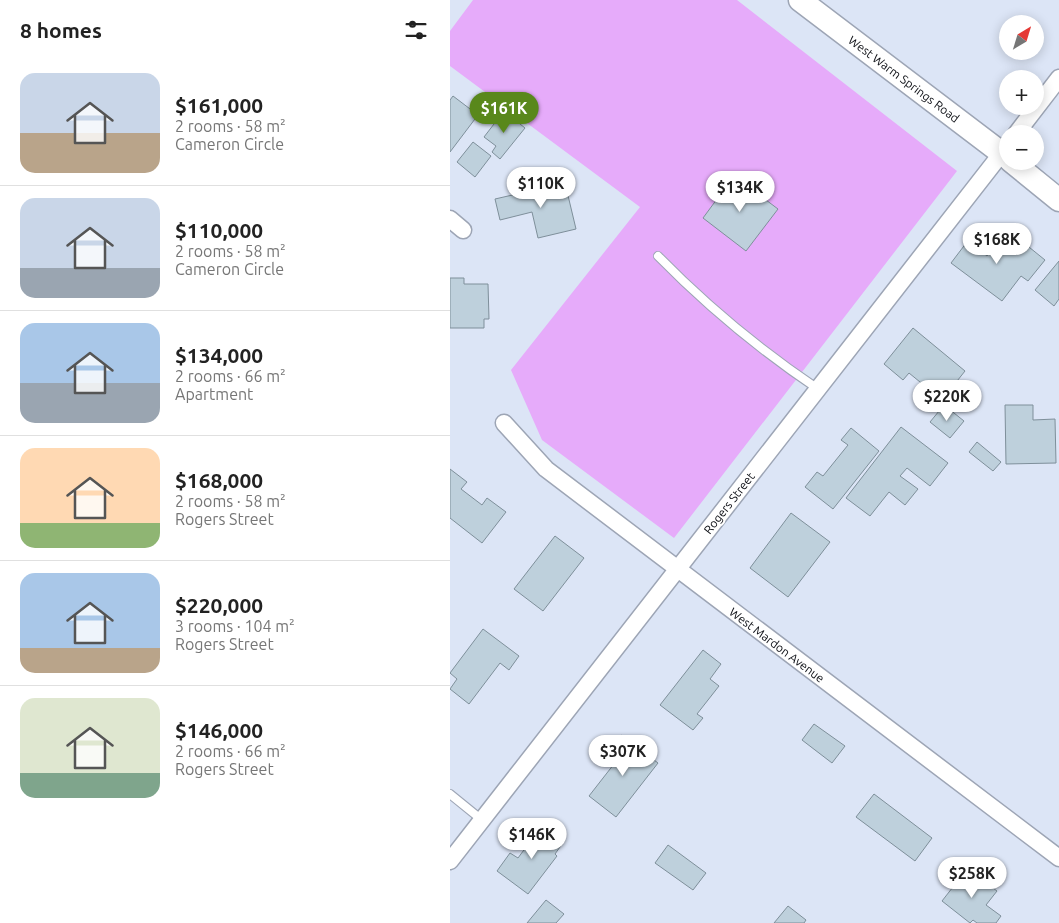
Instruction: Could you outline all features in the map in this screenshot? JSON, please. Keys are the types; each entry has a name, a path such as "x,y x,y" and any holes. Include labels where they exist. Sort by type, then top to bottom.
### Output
{"main road":[{"name":"West Warm Springs Road","path":"800,0 999,148"},
{"name":"West Warm Springs Road","path":"1025,170 1059,200"}],"street":[{"path":"1023,125 1059,78"},
{"name":"Rogers Street","path":"450,861 818,389 999,164"},
{"path":"450,219 463,230"},
{"name":"West Mardon Avenue","path":"504,423 546,469 1059,858"}],"lane":[{"path":"658,256 689,288 746,337 818,389"},
{"path":"450,794 482,820"}],"shaded area":[{"path":"473,0 737,0 957,171 674,538 542,440 511,370 640,207 450,66 450,31"}],"building":[{"path":"453,96 478,115 450,152 450,100"},
{"path":"504,111 525,128 500,159 492,152 496,146 484,137"},
{"path":"473,142 491,156 475,177 457,162"},
{"path":"734,176 778,209 746,251 703,218"},
{"path":"565,183 576,229 538,238 532,212 500,220 495,199"},
{"path":"973,234 987,244 981,251 987,256 1001,238 1018,251 1024,243 1045,260 1028,281 1021,276 1002,301 951,263"},
{"path":"1059,261 1059,299 1054,306 1035,290"},
{"path":"450,278 464,278 464,284 488,284 489,319 484,319 484,328 450,328"},
{"path":"913,328 965,371 942,400 909,373 903,380 884,364"},
{"path":"944,405 964,421 950,438 930,422"},
{"path":"1005,405 1033,405 1033,420 1055,419 1056,463 1006,464"},
{"path":"901,427 948,463 930,486 907,468 900,476 918,489 905,505 889,492 870,516 846,498"},
{"path":"851,428 879,451 833,509 805,487 817,472 823,476 848,445 841,440"},
{"path":"977,442 1001,462 993,471 969,452"},
{"path":"450,469 467,482 461,489 482,505 487,498 506,512 482,543 450,518"},
{"path":"791,513 830,542 788,597 750,568"},
{"path":"555,536 584,558 543,611 514,589"},
{"path":"483,629 519,656 509,670 500,663 469,704 450,689 457,679 450,673"},
{"path":"703,650 721,664 710,679 719,686 697,714 703,718 693,730 660,705"},
{"path":"814,724 845,746 832,763 802,740"},
{"path":"621,735 658,763 616,817 589,796 621,755 611,748"},
{"path":"874,794 932,838 915,861 856,817"},
{"path":"543,824 565,840 555,854 557,856 528,894 497,871 510,853 518,858"},
{"path":"668,845 706,873 693,890 655,863"},
{"path":"967,869 997,891 986,905 1001,916 996,923 977,923 973,920 970,923 942,901"},
{"path":"546,900 564,914 556,923 527,923"},
{"path":"788,906 806,920 804,923 774,923"}]}
